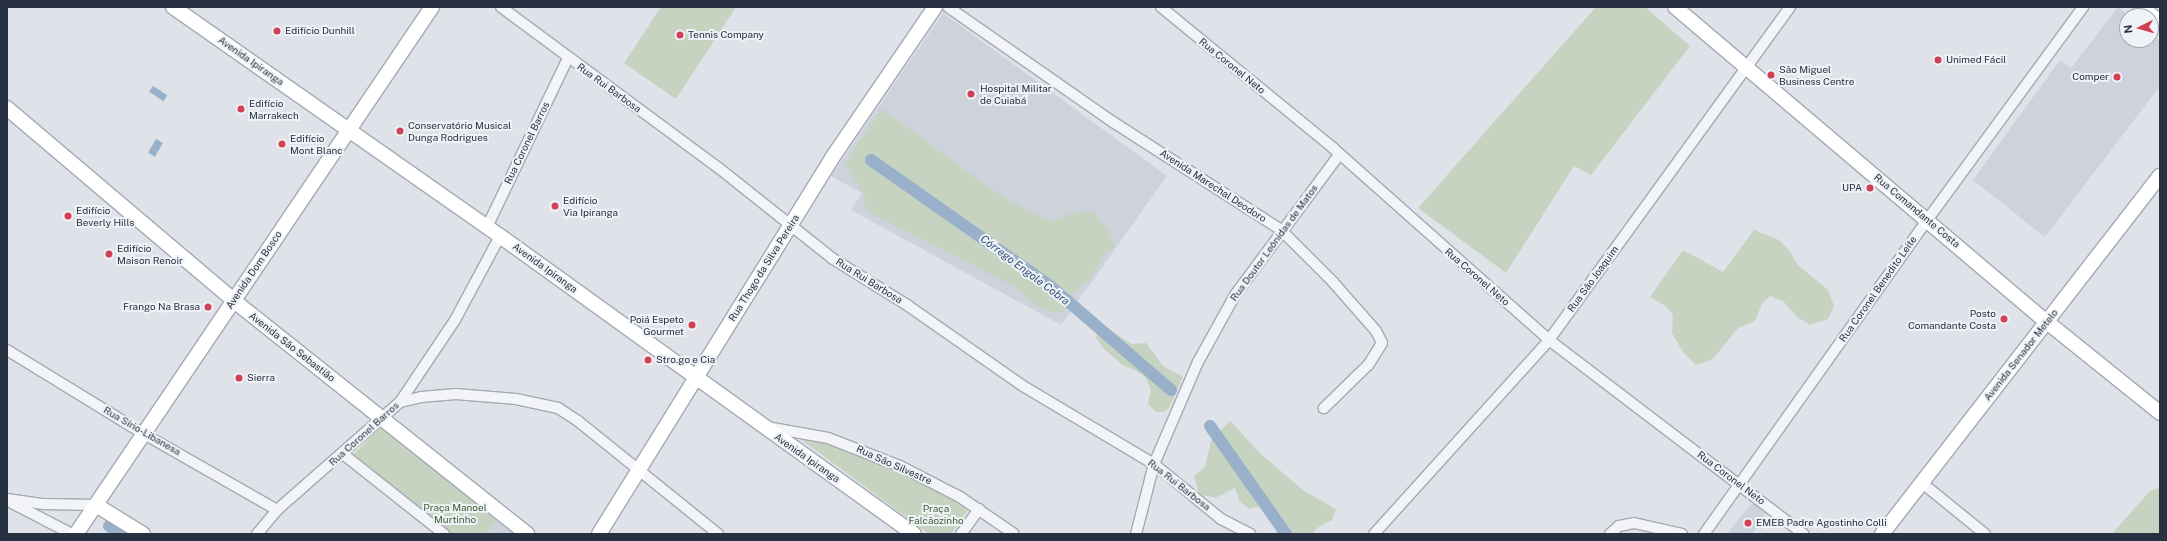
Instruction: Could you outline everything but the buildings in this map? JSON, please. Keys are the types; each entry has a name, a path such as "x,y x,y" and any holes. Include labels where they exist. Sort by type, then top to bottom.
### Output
{"street":[{"name":"Avenida Ipiranga","path":"173,7 500,236 914,534"},
{"name":"Avenida Dom Bosco","path":"76,534 432,7"},
{"name":"Rua Rui Barbosa","path":"501,7 720,169 833,259 907,305 1023,386 1154,464 1221,519 1250,534"},
{"name":"Rua Thogo da Silva Pereira","path":"599,534 872,96 936,7"},
{"name":"Avenida Marechal Deodoro","path":"948,7 1113,122 1281,230 1372,325 1382,343 1368,365 1324,408"},
{"name":"Rua Coronel Neto","path":"1161,7 1339,155 1549,340 1804,534"},
{"name":"Rua Comandante Costa","path":"1674,7 1746,66 2047,322 2160,413"},
{"name":"Rua São Joaquim","path":"1374,534 1549,340 1790,7"},
{"name":"Rua Coronel Benedito Leite","path":"1704,534 1741,485 1927,220 2083,7"},
{"path":"2141,7 2160,22"},
{"name":"Rua Coronel Barros","path":"487,227 568,58"},
{"name":"Avenida São Sebastião","path":"7,108 233,300 383,417 527,534"},
{"name":"Rua Doutor Leônidas de Matos","path":"1136,534 1154,464 1198,362 1235,295 1281,230 1339,155"},
{"name":"Avenida Senador Metelo","path":"1882,534 1920,482 2160,176"},
{"name":"Rua Coronel Barros","path":"257,534 277,510 343,454 400,402 455,320 500,236"},
{"name":"Rua Sírio-Libanesa","path":"7,350 144,434 221,475 277,510"},
{"path":"400,402 421,397 456,394 516,399 553,407 578,421 718,534"},
{"name":"Rua São Silvestre","path":"762,426 810,433 875,455 934,482 979,509 1014,534"},
{"path":"343,454 444,534"},
{"path":"1920,482 1985,534"},
{"path":"7,500 50,504 96,505 143,534"},
{"path":"7,500 72,534"},
{"path":"961,534 979,509"},
{"path":"1610,534 1619,526 1634,522 1682,534"}],"shaded area":[{"path":"2118,7 2119,48 2159,48 2159,40 2160,41 2160,86 2045,237 1973,180 2060,60 2071,68"},
{"name":"Hospital Militar de Cuiabá","path":"943,13 1167,176 1061,325 851,210 862,193 831,176"},
{"name":"EMEB Padre Agostinho Colli","path":"1756,503 1767,511 1753,534 1727,534 1750,505"},
{"path":"498,519 516,534 485,534"}],"green space":[{"name":"Tennis Company","path":"661,7 736,7 676,99 624,63"},
{"path":"1596,7 1645,7 1690,46 1591,175 1574,166 1506,273 1418,208"},
{"path":"882,109 987,186 1026,210 1051,221 1072,213 1092,210 1107,229 1115,245 1103,257 1091,278 1073,293 1064,312 1052,312 1034,305 1017,288 874,215 864,204 865,196 844,164"},
{"path":"1754,230 1779,240 1789,250 1797,264 1828,290 1834,306 1828,319 1810,325 1797,317 1784,302 1770,296 1762,304 1755,321 1738,328 1713,359 1696,365 1683,352 1672,333 1673,315 1666,306 1650,297 1683,250 1723,272"},
{"path":"1102,324 1131,344 1146,343 1163,366 1183,377 1169,408 1164,412 1156,412 1148,404 1151,389 1145,377 1133,369 1122,365 1103,348 1096,337"},
{"path":"1230,421 1260,453 1304,491 1336,509 1332,520 1317,528 1313,534 1277,534 1276,527 1261,506 1249,509 1240,502 1235,488 1215,498 1199,494 1194,476 1205,467 1211,441"},
{"name":"Praça Manoel Murtinho","path":"381,426 498,519 485,534 447,534 352,456"},
{"name":"Praça Falcãozinho","path":"799,438 822,441 888,466 936,489 968,510 951,534 929,534"},
{"path":"2160,487 2160,534 2112,534 2149,492"}],"water":[{"path":"153,86 167,95 163,101 149,92"},
{"path":"156,139 163,143 155,157 148,153"}],"waterway":[{"name":"Córrego Engole Cobra","path":"871,160 1049,285 1171,390"},
{"name":"Córrego Engole Cobra","path":"1210,426 1286,534"},
{"path":"109,526 120,534"}],"place":[{"name":"Edifício Dunhill","path":"277,31"},
{"name":"Tennis Company","path":"680,35"},
{"name":"Unimed Fácil","path":"1938,60"},
{"name":"São Miguel Business Centre","path":"1771,75"},
{"name":"Comper","path":"2117,77"},
{"name":"Hospital Militar de Cuiabá","path":"971,94"},
{"name":"Edifício Marrakech","path":"241,109"},
{"name":"Conservatório Musical Dunga Rodrigues","path":"400,131"},
{"name":"Edifício Mont Blanc","path":"282,144"},
{"name":"UPA","path":"1870,188"},
{"name":"Edifício Via Ipiranga","path":"555,206"},
{"name":"Edifício Beverly Hills","path":"68,216"},
{"name":"Edifício Maison Renoir","path":"109,254"},
{"name":"Frango Na Brasa","path":"208,307"},
{"name":"Posto Comandante Costa","path":"2004,319"},
{"name":"Poiá Espeto Gourmet","path":"692,325"},
{"name":"Stro.go e Cia","path":"648,360"},
{"name":"Sierra","path":"239,378"},
{"name":"EMEB Padre Agostinho Colli","path":"1748,523"}]}
